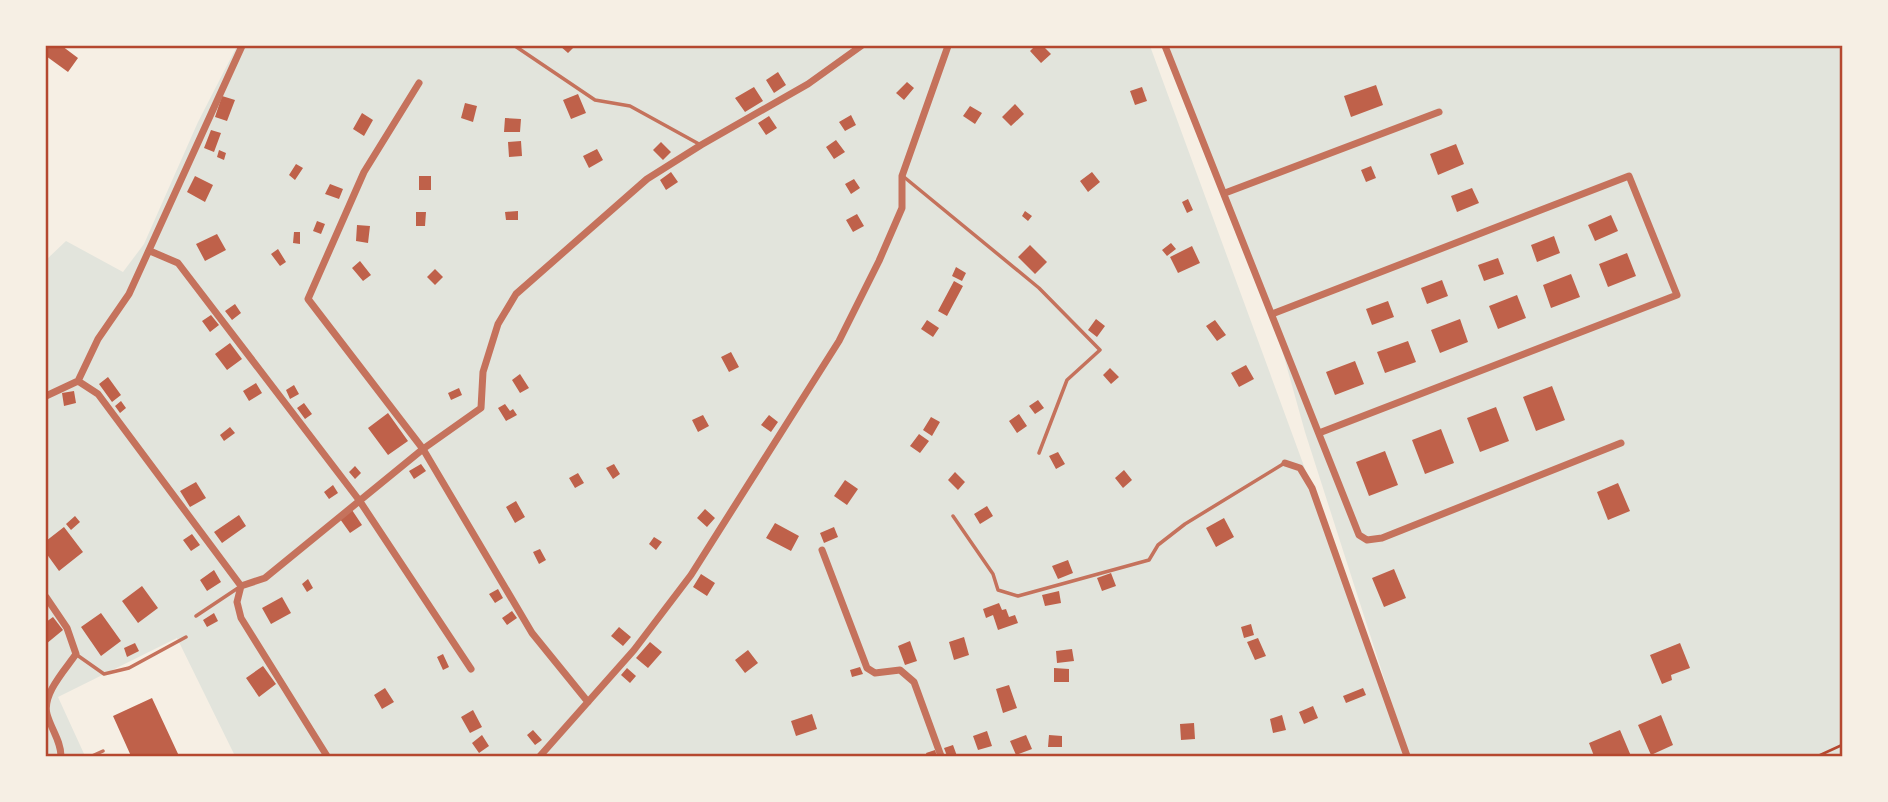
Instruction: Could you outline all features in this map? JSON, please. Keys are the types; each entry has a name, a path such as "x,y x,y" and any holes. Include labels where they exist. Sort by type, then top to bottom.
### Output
{"street":[{"path":"46,396 78,381 98,338 129,294 242,46"},
{"path":"241,586 265,578 423,449 481,408 483,372 498,324 516,294 647,179 808,84 861,46"},
{"path":"540,757 634,650 691,575 839,341 902,208 902,176 948,46"},
{"path":"1165,46 1359,535 1367,540 1382,538 1621,443"},
{"path":"419,83 364,172 308,299 423,449 532,633 588,702"},
{"path":"1225,193 1439,112"},
{"path":"1272,314 1629,176 1677,295 1319,433"},
{"path":"150,251 178,263 359,500 471,669"},
{"path":"78,381 98,394 241,586"},
{"path":"1285,463 1300,467 1312,488 1407,757"},
{"path":"822,550 867,668 875,673 900,670 914,682 941,757"},
{"path":"241,586 237,602 241,618 327,757"},
{"path":"46,597 67,628 76,654 49,695 46,712 61,747 61,757"}],"lane":[{"path":"515,46 595,100 630,106 701,145"},
{"path":"902,176 1039,288 1101,350 1067,380 1039,453"},
{"path":"953,516 993,574 998,590 1018,596 1149,560 1158,545 1185,524 1285,463"},
{"path":"196,617 241,586"},
{"path":"76,654 104,674 129,668 186,637"},
{"path":"92,757 103,751"}],"path":[{"path":"1818,757 1843,746"}],"shaded area":[{"path":"237,46 1150,46 1407,756 235,756 177,638 58,697 85,756 46,756 46,260 66,241 123,272 144,244 198,122"},
{"path":"1165,46 1842,46 1842,756 1409,756 1305,432 1272,314"}],"building":[{"path":"46,46 62,46 78,58 68,72 46,56"},
{"path":"560,46 575,46 568,53"},
{"path":"1035,46 1043,46 1051,54 1041,63 1030,51"},
{"path":"778,72 786,85 774,93 766,80"},
{"path":"907,82 914,88 904,100 896,93"},
{"path":"1376,85 1383,105 1351,117 1344,96"},
{"path":"754,87 763,101 745,112 735,98"},
{"path":"1142,87 1147,101 1135,105 1130,91"},
{"path":"578,94 586,113 571,119 563,100"},
{"path":"222,96 235,100 227,121 215,117"},
{"path":"465,103 477,106 473,122 461,118"},
{"path":"1015,104 1024,114 1011,126 1002,117"},
{"path":"970,106 982,113 975,124 963,116"},
{"path":"362,113 373,120 364,136 353,129"},
{"path":"851,115 856,125 845,131 839,122"},
{"path":"769,116 777,128 766,135 758,123"},
{"path":"505,118 521,119 520,132 504,132"},
{"path":"211,130 221,133 214,152 204,148"},
{"path":"836,140 845,152 834,159 826,147"},
{"path":"521,141 522,156 509,157 508,142"},
{"path":"661,142 671,152 663,160 653,150"},
{"path":"1456,144 1464,164 1438,175 1430,154"},
{"path":"597,149 603,160 589,168 583,156"},
{"path":"219,150 226,153 224,160 217,157"},
{"path":"296,164 303,168 295,180 289,175"},
{"path":"1371,166 1376,178 1366,182 1361,170"},
{"path":"671,172 678,182 666,190 660,180"},
{"path":"1092,172 1100,182 1088,192 1080,181"},
{"path":"195,176 213,185 205,202 187,192"},
{"path":"419,176 431,176 431,190 419,190"},
{"path":"854,179 860,188 851,194 845,184"},
{"path":"330,184 343,189 339,199 325,194"},
{"path":"1472,188 1479,203 1457,212 1451,196"},
{"path":"1188,199 1193,210 1187,213 1182,202"},
{"path":"518,211 518,220 506,220 505,212"},
{"path":"1025,211 1032,216 1028,221 1022,216"},
{"path":"416,212 426,212 425,226 416,226"},
{"path":"857,214 864,226 853,232 846,220"},
{"path":"1611,215 1618,231 1595,241 1588,225"},
{"path":"317,221 325,224 321,234 313,231"},
{"path":"357,225 370,226 368,243 356,241"},
{"path":"294,232 300,232 300,244 293,243"},
{"path":"217,234 226,250 205,261 196,244"},
{"path":"1554,236 1560,253 1537,262 1531,245"},
{"path":"1171,243 1176,249 1167,256 1162,250"},
{"path":"1030,245 1047,262 1035,274 1018,257"},
{"path":"1192,246 1200,263 1178,273 1170,257"},
{"path":"278,249 286,262 280,266 271,254"},
{"path":"1627,253 1636,276 1608,287 1599,264"},
{"path":"1498,258 1504,274 1484,281 1478,265"},
{"path":"360,261 371,275 363,281 352,268"},
{"path":"956,267 966,273 962,281 952,276"},
{"path":"435,269 443,277 435,285 427,277"},
{"path":"1571,274 1580,297 1551,308 1543,285"},
{"path":"1442,280 1448,296 1427,304 1421,288"},
{"path":"954,281 963,286 947,316 938,311"},
{"path":"1517,295 1526,318 1498,329 1489,306"},
{"path":"1388,301 1394,317 1372,325 1366,309"},
{"path":"235,304 241,313 232,320 225,311"},
{"path":"211,315 219,325 210,332 202,321"},
{"path":"1096,319 1105,326 1097,337 1088,330"},
{"path":"1460,319 1468,342 1440,353 1431,330"},
{"path":"927,320 939,328 933,337 921,329"},
{"path":"1215,320 1226,335 1217,341 1206,326"},
{"path":"1408,341 1416,362 1385,373 1377,352"},
{"path":"230,343 242,359 227,370 215,354"},
{"path":"731,352 739,367 729,372 721,357"},
{"path":"1355,361 1364,384 1335,395 1326,372"},
{"path":"1246,365 1254,379 1239,387 1231,373"},
{"path":"1110,368 1119,377 1111,384 1103,375"},
{"path":"520,374 529,388 520,393 512,380"},
{"path":"108,377 121,395 112,402 99,384"},
{"path":"256,383 262,393 249,401 243,391"},
{"path":"294,385 299,394 290,399 286,390"},
{"path":"1552,386 1565,420 1536,431 1523,397"},
{"path":"459,388 462,395 451,400 448,393"},
{"path":"74,391 76,403 64,406 62,393"},
{"path":"1038,400 1044,408 1035,414 1029,406"},
{"path":"121,401 126,408 120,413 115,406"},
{"path":"304,403 312,414 305,419 297,408"},
{"path":"505,404 517,415 506,421 498,408"},
{"path":"1496,407 1509,441 1480,452 1467,418"},
{"path":"388,413 408,441 388,455 368,428"},
{"path":"1019,414 1027,426 1017,433 1009,421"},
{"path":"703,415 709,426 698,432 692,420"},
{"path":"769,415 778,422 771,432 761,425"},
{"path":"931,417 940,422 932,436 923,430"},
{"path":"230,427 235,433 224,441 220,435"},
{"path":"1441,429 1454,463 1425,474 1412,440"},
{"path":"919,434 929,441 920,453 910,446"},
{"path":"1385,451 1398,485 1369,496 1356,462"},
{"path":"1058,452 1065,464 1056,469 1049,456"},
{"path":"421,464 426,471 414,479 409,471"},
{"path":"614,464 620,474 613,479 606,468"},
{"path":"355,466 361,473 355,479 349,472"},
{"path":"1124,470 1132,480 1123,488 1115,478"},
{"path":"955,472 965,482 958,490 948,480"},
{"path":"578,473 584,483 575,488 569,478"},
{"path":"845,480 858,489 847,505 834,496"},
{"path":"196,482 206,498 190,507 180,491"},
{"path":"1618,483 1630,511 1608,520 1597,492"},
{"path":"333,485 338,493 329,499 324,492"},
{"path":"516,501 525,517 515,523 506,507"},
{"path":"987,506 993,516 980,524 974,514"},
{"path":"705,509 715,518 707,527 697,518"},
{"path":"352,510 362,525 350,533 340,519"},
{"path":"239,515 246,526 222,543 214,532"},
{"path":"75,516 80,522 71,530 66,524"},
{"path":"1224,518 1234,537 1216,547 1206,528"},
{"path":"775,523 799,536 791,551 766,538"},
{"path":"64,527 83,552 59,571 46,553 46,541"},
{"path":"834,527 838,537 824,543 820,533"},
{"path":"192,534 200,545 191,551 183,540"},
{"path":"654,537 662,542 656,550 649,544"},
{"path":"540,549 546,560 539,564 533,552"},
{"path":"1068,560 1073,573 1058,579 1052,566"},
{"path":"1394,569 1406,598 1384,607 1372,578"},
{"path":"214,570 221,582 207,591 200,580"},
{"path":"1111,573 1116,586 1102,591 1097,578"},
{"path":"701,574 715,583 707,596 693,587"},
{"path":"308,579 313,588 307,592 302,584"},
{"path":"142,586 158,608 138,623 122,601"},
{"path":"498,589 503,598 495,603 489,594"},
{"path":"1059,591 1061,603 1045,606 1042,595"},
{"path":"282,597 291,613 271,624 262,608"},
{"path":"999,603 1002,610 1006,609 1009,617 1015,615 1018,623 998,630 993,615 986,618 983,609"},
{"path":"512,611 517,618 507,625 502,618"},
{"path":"101,613 121,641 101,656 81,627"},
{"path":"214,613 218,621 207,627 203,620"},
{"path":"53,617 63,630 46,644 46,622"},
{"path":"1251,624 1254,635 1244,638 1241,627"},
{"path":"619,627 631,637 623,646 611,636"},
{"path":"964,637 969,655 954,660 949,642"},
{"path":"1258,638 1266,656 1255,660 1247,642"},
{"path":"910,641 917,661 905,665 898,646"},
{"path":"650,642 662,652 648,668 636,658"},
{"path":"135,643 139,651 127,657 124,648"},
{"path":"1680,643 1690,668 1671,675 1672,680 1662,684 1650,655"},
{"path":"1072,649 1074,661 1057,663 1056,651"},
{"path":"748,650 758,663 745,673 735,660"},
{"path":"443,654 449,667 443,670 437,657"},
{"path":"263,666 276,684 259,697 246,678"},
{"path":"860,667 863,674 852,677 850,670"},
{"path":"627,668 636,676 630,683 621,675"},
{"path":"1054,668 1069,669 1069,682 1054,682"},
{"path":"1009,685 1017,708 1003,713 996,689"},
{"path":"385,688 394,702 382,709 374,695"},
{"path":"1363,688 1366,695 1346,703 1343,696"},
{"path":"152,698 179,756 131,756 113,716"},
{"path":"1313,706 1318,718 1304,724 1299,712"},
{"path":"473,710 482,727 470,733 461,717"},
{"path":"812,714 817,729 796,736 791,721"},
{"path":"1282,715 1286,730 1273,733 1270,719"},
{"path":"1661,715 1673,745 1651,755 1638,725"},
{"path":"1194,723 1195,739 1181,740 1180,724"},
{"path":"533,730 542,740 535,745 527,735"},
{"path":"1620,730 1631,756 1594,756 1589,743"},
{"path":"987,731 992,746 978,750 973,736"},
{"path":"482,735 489,746 479,753 472,743"},
{"path":"1026,735 1032,749 1016,755 1010,741"},
{"path":"1049,735 1062,736 1062,747 1048,747"},
{"path":"953,745 957,756 947,756 944,748"},
{"path":"935,750 937,756 927,756 926,753"}]}
